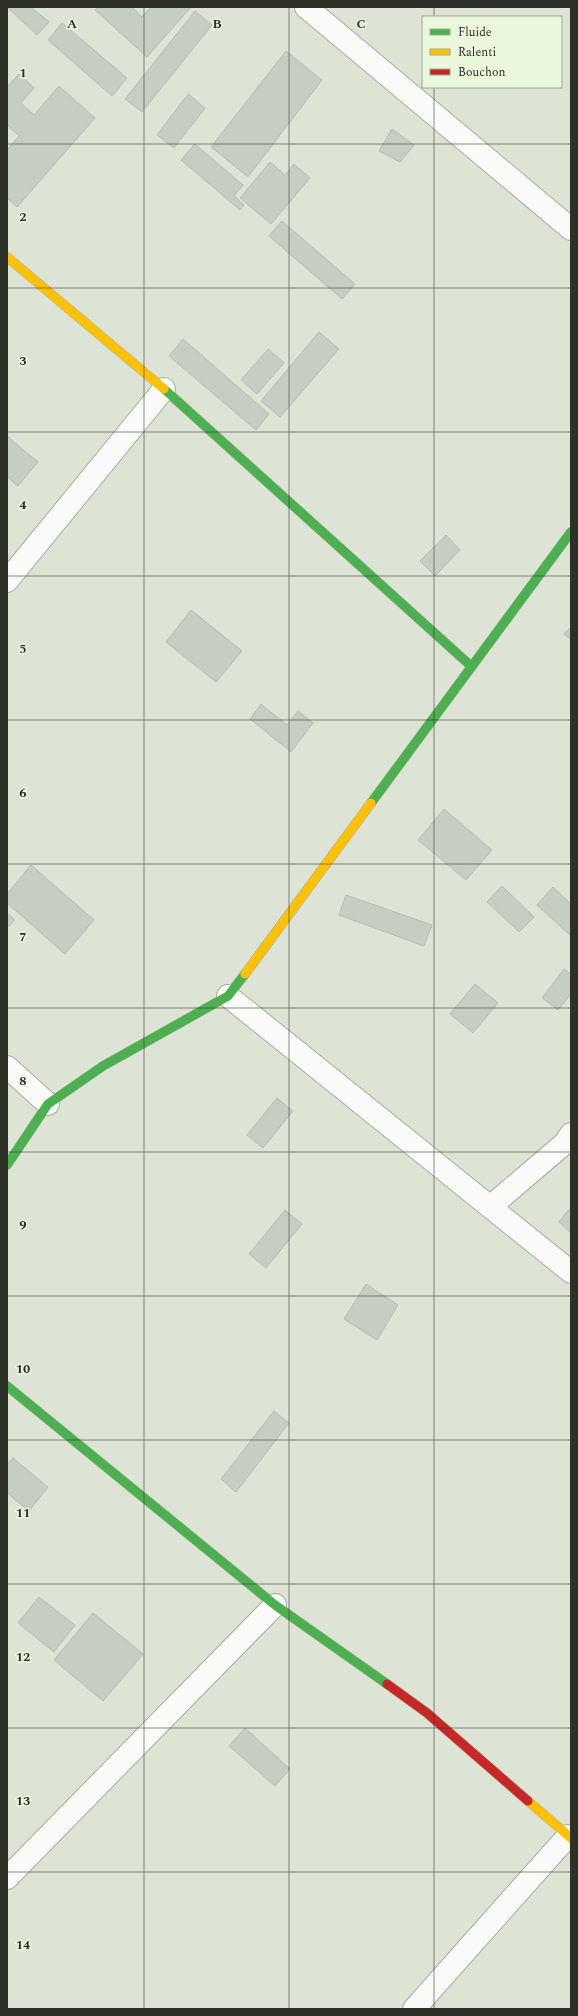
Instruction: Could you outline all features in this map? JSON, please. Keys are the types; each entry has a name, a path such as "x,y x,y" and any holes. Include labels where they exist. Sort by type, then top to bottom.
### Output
{"street":[{"path":"306,7 571,229"},
{"path":"7,256 164,389 471,666"},
{"path":"7,581 164,389"},
{"path":"7,1165 48,1104 103,1066 228,996 571,532"},
{"path":"228,996 571,1272"},
{"path":"7,1067 48,1104"},
{"path":"490,1207 564,1143 571,1134"},
{"path":"7,1386 275,1605 427,1714 569,1837 414,2009"},
{"path":"7,1878 275,1605"}],"building":[{"path":"7,7 31,7 49,22 37,35"},
{"path":"98,7 132,7 142,17 151,7 191,7 147,57 95,10"},
{"path":"195,11 212,25 142,112 125,99"},
{"path":"62,23 127,78 112,96 48,40"},
{"path":"286,51 322,80 248,177 211,147"},
{"path":"19,74 34,88 21,103 34,115 59,86 95,118 17,207 7,198 7,150 19,136 7,125 7,87"},
{"path":"188,94 205,108 174,148 157,135"},
{"path":"392,129 414,145 400,162 379,151"},
{"path":"195,144 243,185 234,196 244,205 240,210 181,160"},
{"path":"270,162 285,175 294,164 310,178 271,224 240,198"},
{"path":"282,221 355,284 342,299 269,236"},
{"path":"319,332 339,349 280,417 261,401"},
{"path":"183,339 269,414 256,430 169,356"},
{"path":"268,349 284,363 257,394 241,380"},
{"path":"7,436 38,462 18,486 7,477"},
{"path":"446,535 460,550 435,576 420,561"},
{"path":"191,610 242,651 216,682 166,642"},
{"path":"571,627 571,640 564,634"},
{"path":"261,704 287,725 298,711 313,723 291,752 250,719"},
{"path":"444,809 492,850 466,880 418,840"},
{"path":"31,865 94,920 65,954 7,903 7,894"},
{"path":"502,886 534,917 519,932 487,902"},
{"path":"553,887 571,904 571,936 537,905"},
{"path":"346,895 432,925 424,946 339,915"},
{"path":"7,913 15,920 7,928"},
{"path":"564,969 571,974 571,994 558,1010 542,998"},
{"path":"475,984 498,1003 473,1033 450,1014"},
{"path":"277,1098 293,1111 263,1148 247,1135"},
{"path":"571,1207 571,1233 559,1222"},
{"path":"285,1210 302,1224 266,1268 249,1254"},
{"path":"366,1284 398,1305 377,1340 344,1319"},
{"path":"274,1411 289,1423 236,1492 221,1479"},
{"path":"13,1458 48,1487 29,1511 7,1493 7,1465"},
{"path":"39,1597 75,1625 54,1652 18,1623"},
{"path":"93,1613 143,1654 103,1701 54,1660"},
{"path":"245,1728 290,1769 275,1786 229,1746"}],"traffic: fast":[{"path":"164,389 471,666"},
{"path":"371,803 571,532"},
{"path":"7,1165 48,1104 103,1066 228,996 245,974"},
{"path":"7,1386 275,1605 387,1684"}],"traffic: slow":[{"path":"7,257 164,389"},
{"path":"245,974 371,803"},
{"path":"528,1801 571,1838"}],"traffic: jam":[{"path":"387,1684 427,1713 528,1801"}]}
